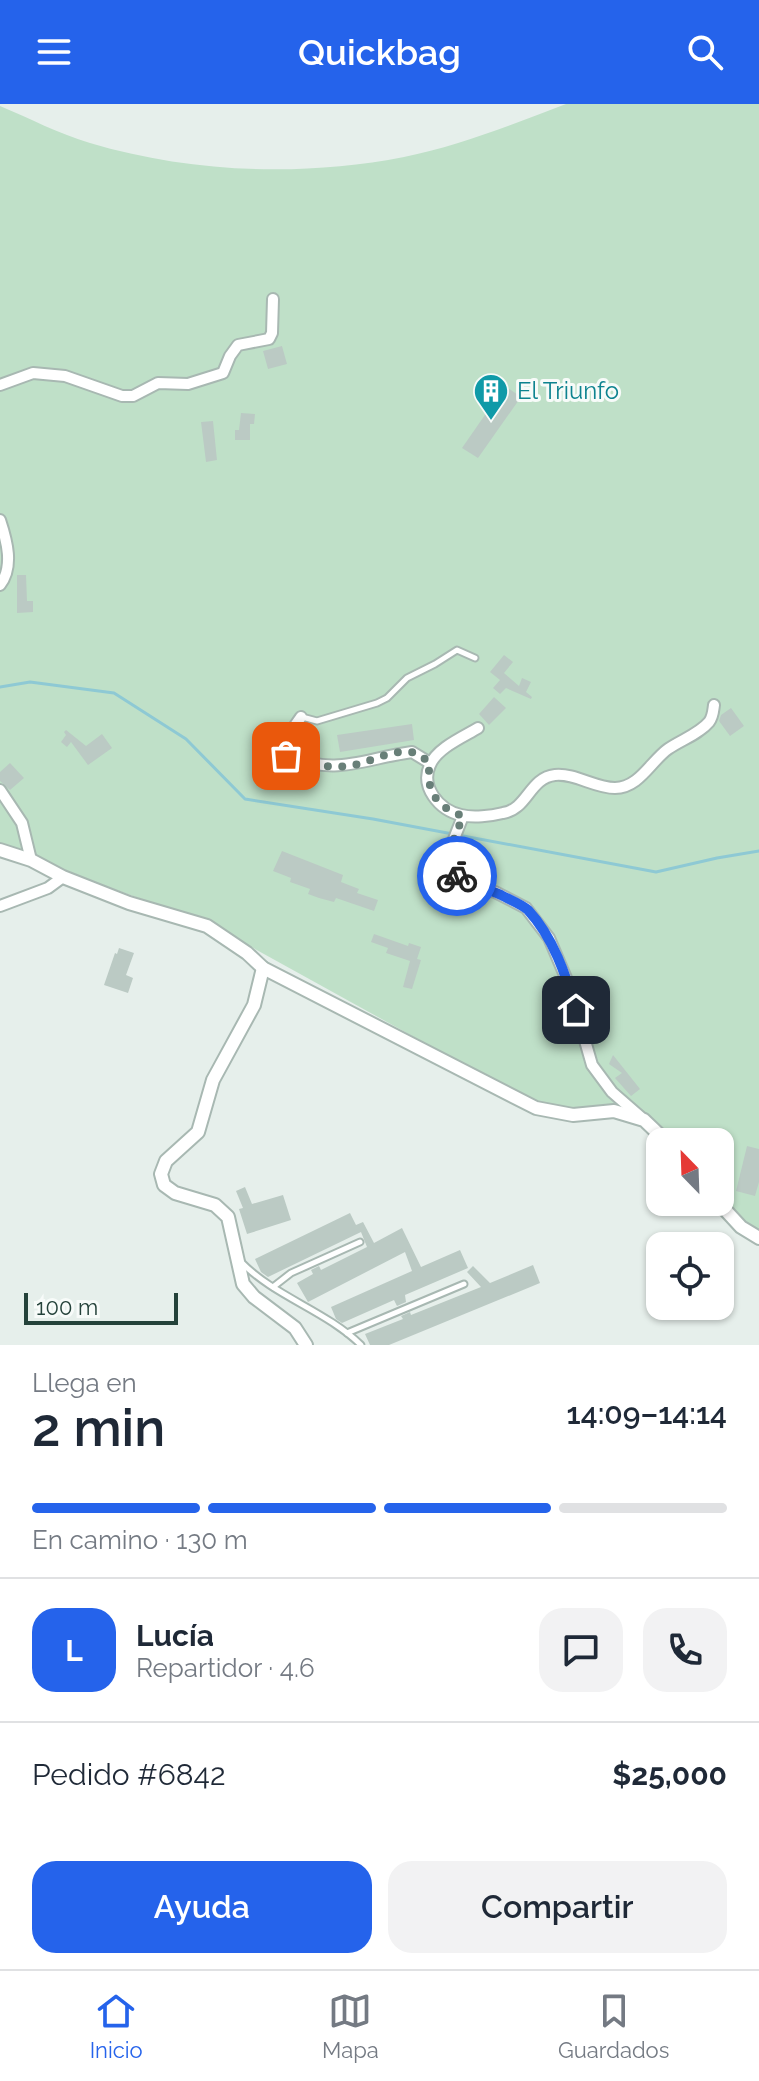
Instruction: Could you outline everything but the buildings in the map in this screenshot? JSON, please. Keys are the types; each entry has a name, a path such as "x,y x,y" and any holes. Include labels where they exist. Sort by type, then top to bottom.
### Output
{"street":[{"path":"0,385 33,373 65,376 122,396 133,396 158,383 188,384 217,376 223,373 238,345 269,339 273,299"},
{"path":"0,520 8,562 8,572 0,585"},
{"path":"478,728 444,749 430,763 429,790 450,812 463,816 512,811 521,805 529,790 540,780 556,775 614,788 629,785 665,751 705,726 712,719 714,705"},
{"path":"301,717 286,737 285,745 286,756 299,761 345,767 383,756 412,752 420,754 430,763"},
{"path":"0,790 22,823 31,860"},
{"path":"463,816 450,849 451,871 467,886 495,892 526,908 549,938 569,985 592,1065 612,1092 652,1128"},
{"path":"0,850 31,860 63,877 129,903 207,926 263,968 536,1108 573,1115 614,1111 644,1120"},
{"path":"0,906 48,888 63,877"},
{"path":"263,968 254,1005 213,1080 205,1117 198,1132 166,1161 161,1174 164,1185 175,1193 215,1205 228,1217 235,1236 243,1284 254,1297 295,1328 306,1345"},
{"path":"731,1216 741,1227 758,1235"}],"lane":[{"path":"301,717 317,721 377,703 387,698 407,678 457,650 475,658"},
{"path":"273,1287 291,1273 360,1242"},
{"path":"237,1258 252,1273 327,1317 361,1345"},
{"path":"347,1333 464,1284"}],"green space":[{"path":"566,104 759,104 759,1238 734,1215 734,1128 652,1128 644,1120 614,1111 537,1105 208,923 0,848 0,106 67,135 128,153 167,161 246,169 365,163 425,152 486,134"}],"waterway":[{"path":"0,687 30,682 114,693 186,739 245,799 373,819 656,872 759,851"}],"way so far":[{"path":"286,756 314,764 345,767 383,756 412,752 420,754 430,763 427,776 429,790 450,812 463,816 450,849 451,871 457,876"}],"place":[{"name":"El Triunfo","path":"491,422"}],"route":[{"path":"457,876 467,886 495,892 526,908 549,938 576,1010"}]}
